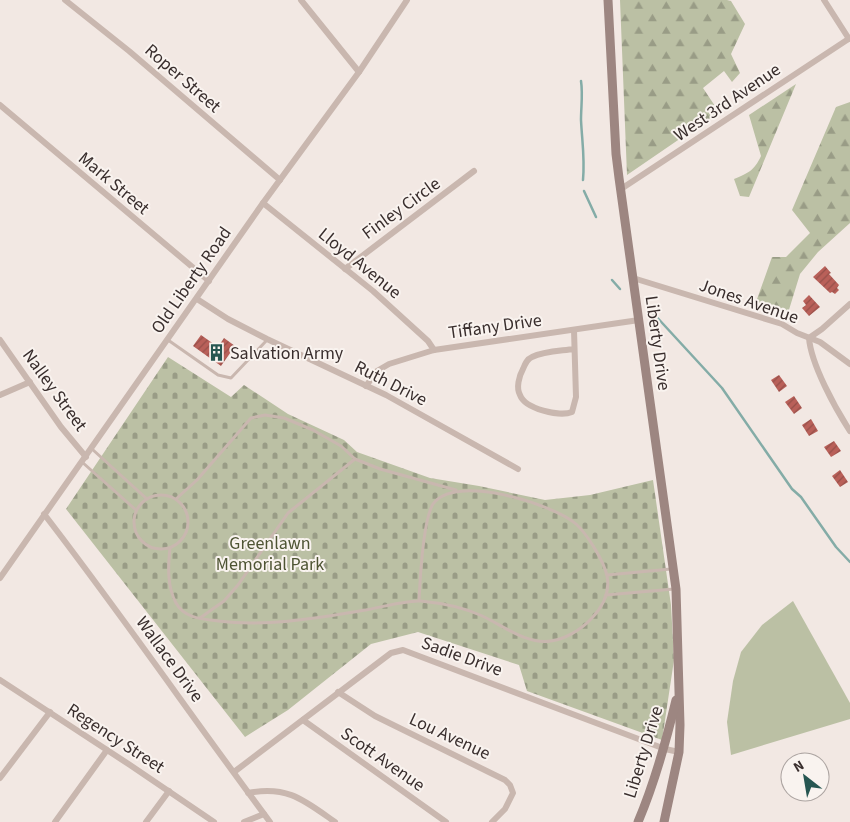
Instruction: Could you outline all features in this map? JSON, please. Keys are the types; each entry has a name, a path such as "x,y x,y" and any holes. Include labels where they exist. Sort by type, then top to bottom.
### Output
{"main road":[{"name":"Liberty Drive","path":"608,0 616,154 676,589 679,649 679,752 664,822"},
{"name":"Liberty Drive","path":"638,822 650,795 665,749 678,690"}],"street":[{"name":"Roper Street","path":"65,0 130,51 280,180"},
{"path":"301,0 359,72"},
{"name":"Old Liberty Road","path":"0,578 263,203 359,72 407,0"},
{"path":"824,0 850,38"},
{"name":"West 3rd Avenue","path":"621,189 850,38"},
{"name":"Mark Street","path":"0,105 209,282"},
{"name":"Finley Circle","path":"345,268 474,171"},
{"name":"Lloyd Avenue","path":"263,203 345,268 428,341 434,350"},
{"name":"Jones Avenue","path":"633,278 782,324 808,338 820,342 850,364"},
{"name":"Ruth Drive","path":"197,299 265,342 394,400 518,469"},
{"path":"850,304 822,329 808,338 809,348 825,386 850,431"},
{"name":"Tiffany Drive","path":"366,386 377,371 389,364 434,350 639,320"},
{"path":"574,330 576,397 572,412 566,414 543,411 525,403 520,396 518,386 520,374 526,362 532,357 574,349"},
{"name":"Nalley Street","path":"0,340 84,459"},
{"path":"0,396 30,382"},
{"name":"Wallace Drive","path":"44,514 94,578 130,631 270,822"},
{"name":"Sadie Drive","path":"234,772 391,653 403,650 665,749 679,752"},
{"name":"Regency Street","path":"0,680 214,822"},
{"name":"Lou Avenue","path":"338,692 375,716 505,780 513,793 505,809 492,822"},
{"path":"0,778 50,712"},
{"name":"Scott Avenue","path":"303,720 446,822"},
{"path":"55,822 106,750"},
{"path":"248,793 266,790 293,795 336,822"},
{"path":"146,822 169,791"},
{"path":"244,822 264,814"}],"lane":[{"path":"168,340 218,375 231,378 265,342"},
{"path":"170,548 170,588 177,605 188,615 230,622 270,623 419,601 451,606 478,614 530,640 550,642 568,636 586,623 598,611 607,592 607,575 589,540 577,525 559,512 534,502 479,491 457,490 397,474 355,459 341,446 313,430 284,418 265,415 251,418 197,480 176,499"},
{"path":"92,449 147,499"},
{"path":"84,459 136,510"},
{"path":"200,618 224,601 238,585 288,513 355,459"},
{"path":"419,601 421,562 432,505 442,495 457,490"},
{"path":"162,495 176,499 183,505 189,521 188,530 184,538 170,548 160,550 144,544 134,528 136,510 147,499 162,495"},
{"path":"607,575 674,569"},
{"path":"605,596 676,589"}],"green space":[{"path":"620,0 727,0 731,1 745,24 731,54 740,73 732,82 724,71 703,88 719,112 627,175"},
{"path":"796,84 749,197 740,196 734,179 750,171 761,156 749,115"},
{"path":"850,102 850,223 818,252 800,274 788,313 756,302 772,257 786,257 810,233 792,210 836,107"},
{"name":"Greenlawn Memorial Park","path":"168,357 231,397 244,385 288,414 344,440 357,452 430,478 545,500 590,495 653,480 671,605 674,660 662,740 527,691 519,665 418,632 371,644 288,710 245,737 66,509"},
{"path":"793,601 850,703 850,719 731,755 727,722 733,681 741,652 762,625"}],"building":[{"path":"825,266 831,273 829,274 839,285 837,288 839,290 835,294 830,293 813,277"},
{"path":"809,295 820,307 809,316 802,308 806,305 803,301"},
{"name":"Salvation Army","path":"201,335 218,347 224,338 235,346 221,366 193,346"},
{"path":"779,375 787,386 779,392 771,380"},
{"path":"794,396 802,408 794,414 785,402"},
{"path":"811,419 818,431 809,436 802,425"},
{"path":"834,441 841,451 831,457 824,447"},
{"path":"840,470 848,482 840,487 832,476"}],"waterway":[{"path":"581,81 583,180"},
{"path":"584,191 596,217"},
{"path":"612,280 620,289"},
{"path":"653,313 722,388 792,489 801,497 836,547 850,562"}],"place":[{"name":"Salvation Army","path":"216,353"}]}
